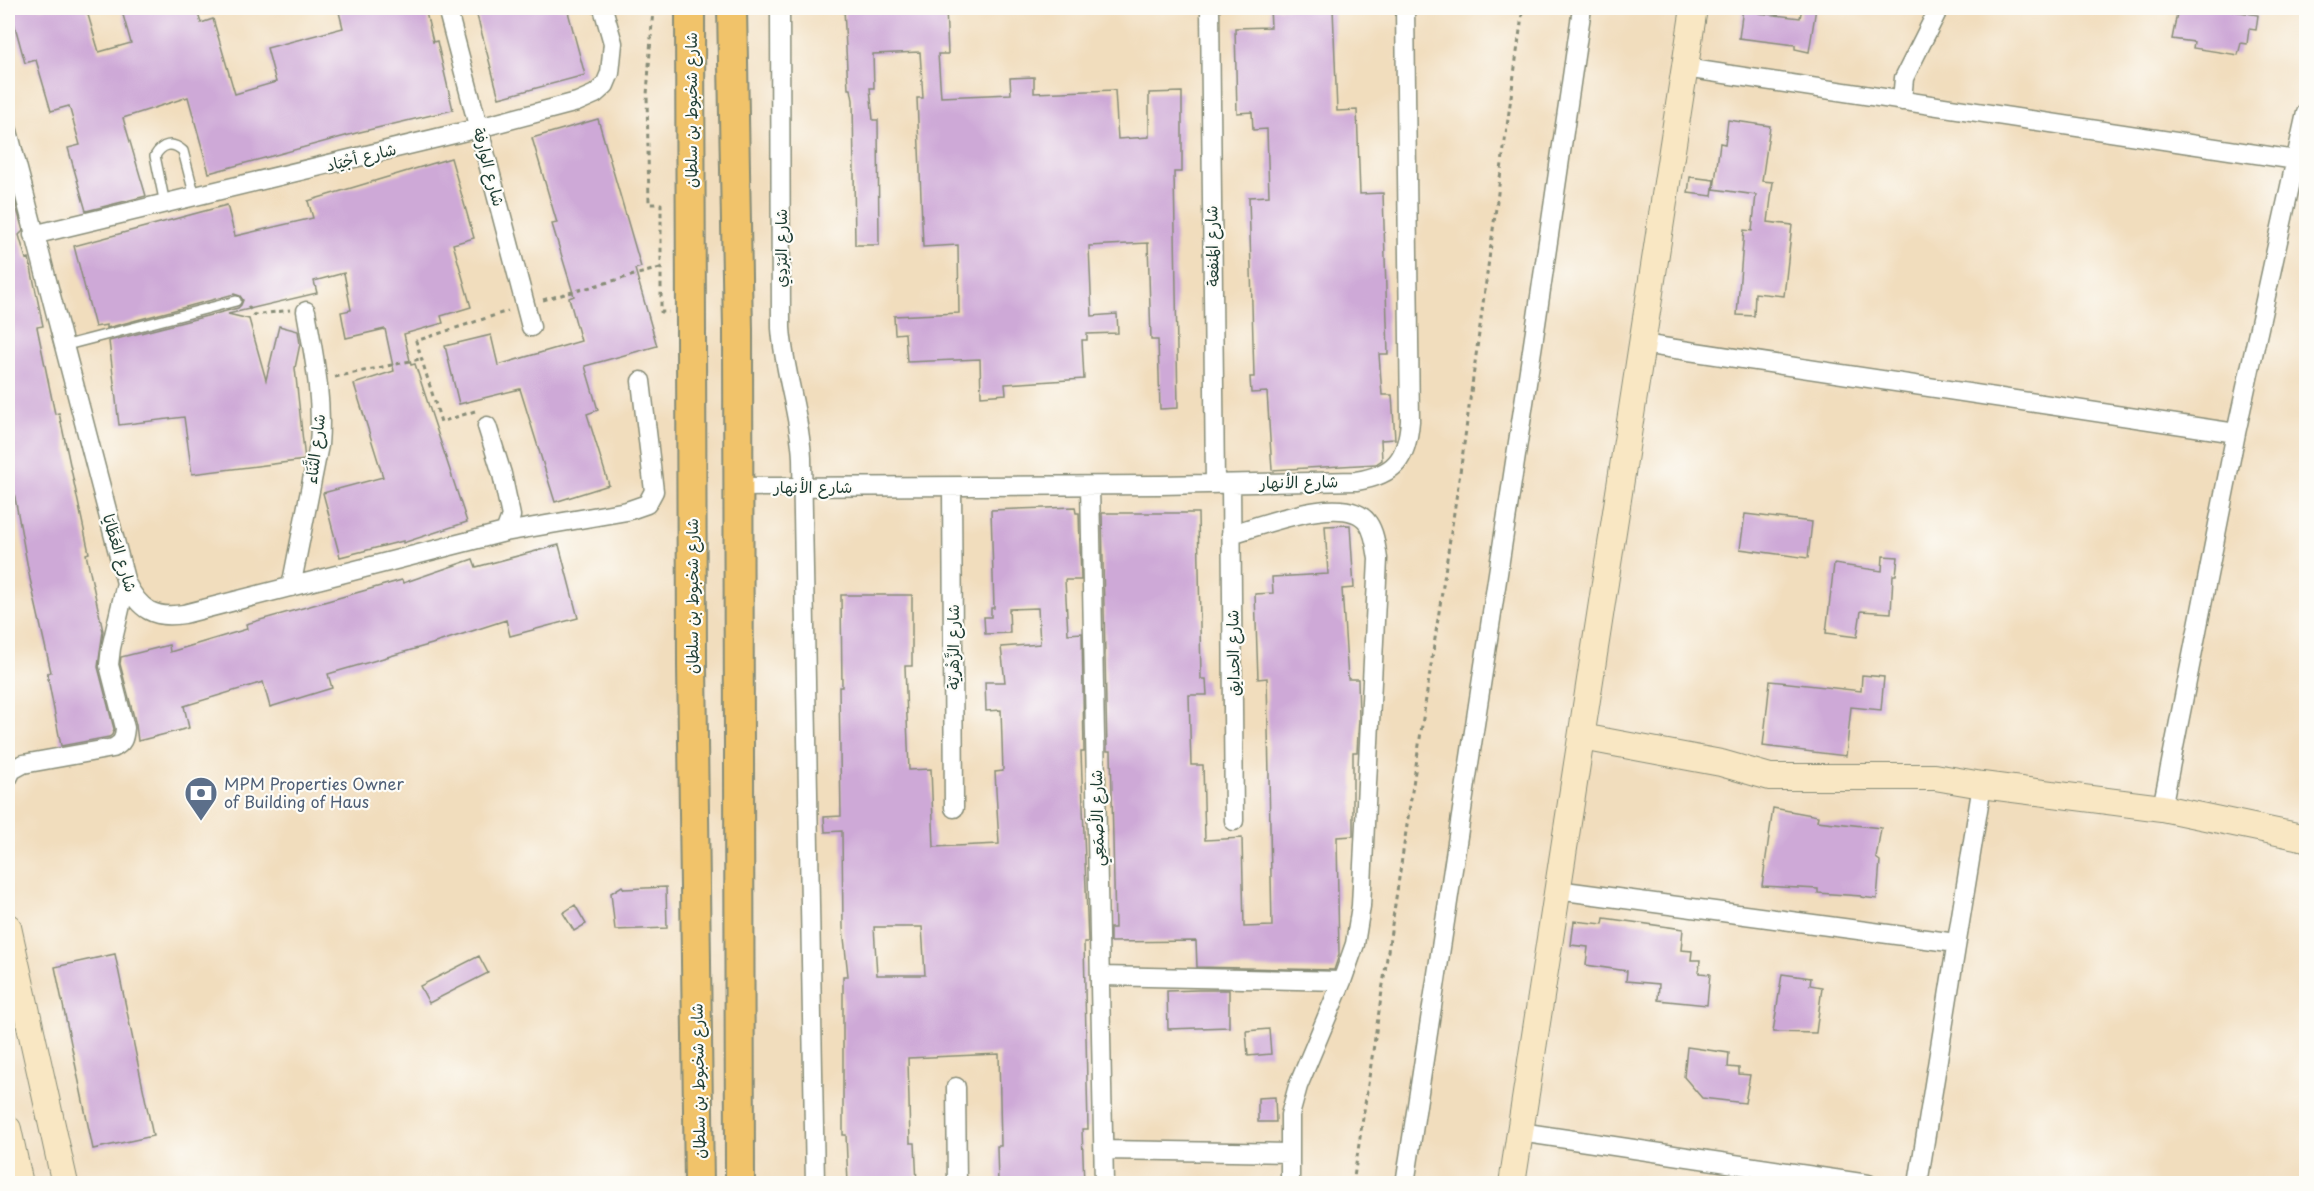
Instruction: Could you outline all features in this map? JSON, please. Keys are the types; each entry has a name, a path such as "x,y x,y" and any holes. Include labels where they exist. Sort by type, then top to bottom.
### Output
{"main road":[{"name":"شارع شخبوط بن سلطان","path":"690,8 692,665 699,1184"},
{"path":"732,8 738,330 740,1184"}],"street":[{"name":"شارع الوارفة","path":"447,8 531,327"},
{"name":"شارع أجْيَاد","path":"33,235 479,128 577,102 595,94 605,85 613,58 613,44 603,8"},
{"name":"شارع البَرْدِي","path":"780,8 781,328 786,372 801,439 803,487 815,1184"},
{"name":"شارع المَنفعة","path":"1210,8 1223,484"},
{"name":"شارع الأنهار","path":"737,487 1223,484 1356,481 1385,474 1396,466 1404,452 1410,421 1405,8"},
{"path":"1404,1184 1531,359 1582,8"},
{"path":"1512,1184 1694,8"},
{"path":"1902,101 1904,78 1940,8"},
{"path":"1685,68 2296,160"},
{"path":"2162,808 2236,432 2307,112"},
{"name":"شارع العَطَايَا","path":"8,131 33,235 126,584 135,600 143,608 158,614 171,616 505,532 627,511 647,504 654,491 641,381"},
{"name":"شارع الثَّنَاء","path":"291,587 319,445 321,409 319,381 306,311"},
{"path":"1642,344 2236,432"},
{"path":"487,426 502,474 511,516 505,532"},
{"name":"شارع الحدايق","path":"1223,484 1231,534 1234,821"},
{"name":"شارع الأصمَعِي","path":"1090,486 1104,1184"},
{"name":"شارع الزَّهْريّة","path":"952,487 954,808"},
{"path":"1231,534 1306,513 1343,509 1355,512 1368,522 1376,542 1378,559 1361,906 1355,944 1298,1086 1290,1115 1290,1184"},
{"path":"8,778 12,770 22,764 113,748 121,744 124,738 124,728 109,665 126,584"},
{"path":"1582,737 1721,763 1770,777 1935,777 2162,808 2307,838"},
{"path":"1918,1184 1982,785"},
{"path":"1557,890 1956,944"},
{"path":"8,927 65,1184"},
{"path":"1101,976 1342,981"},
{"path":"956,1087 957,1184"},
{"path":"8,1129 20,1184"},
{"path":"1520,1132 1868,1184"},
{"path":"1104,1150 1289,1152"}],"lane":[{"path":"165,204 155,156 160,147 168,144 178,146 183,151 195,197"},
{"path":"63,346 237,301"}],"path":[{"path":"653,8 649,47 646,133 649,204 661,204 661,312"},
{"path":"1353,1184 1462,459 1522,8"},
{"path":"237,301 244,302 254,315 302,309 306,311"},
{"path":"416,340 441,422 483,409 487,426"},
{"path":"319,381 420,359"}],"building":[{"path":"10,8 86,8 99,52 131,43 121,8 196,8 201,23 213,19 235,94 276,82 267,48 343,28 338,8 425,8 433,42 437,41 453,110 360,132 209,173 188,97 123,118 146,196 86,211 68,148 80,145 69,106 51,111 36,60 25,63"},
{"path":"475,8 567,8 585,75 499,98"},
{"path":"844,8 946,8 948,54 938,54 941,97 1011,94 1010,78 1034,77 1034,93 1115,90 1118,139 1149,137 1149,93 1182,92 1182,172 1174,172 1178,408 1160,409 1158,340 1151,340 1148,243 1089,246 1092,316 1117,314 1118,333 1087,334 1087,340 1082,340 1084,379 1005,384 1006,394 981,396 980,359 907,362 905,333 895,334 894,316 959,313 958,245 923,247 917,98 923,98 920,52 873,54 874,88 870,88 873,120 878,120 879,245 855,245 853,100 851,89 848,89"},
{"path":"1270,8 1333,8 1337,111 1357,110 1360,194 1383,193 1388,354 1379,354 1382,395 1392,395 1395,439 1381,440 1382,460 1376,464 1272,470 1267,392 1251,393 1250,377 1254,377 1249,197 1269,196 1267,129 1253,130 1252,112 1237,113 1235,28 1271,27"},
{"path":"1743,8 1760,9 1759,13 1800,18 1802,8 1816,8 1809,52 1795,49 1795,45 1739,38"},
{"path":"2178,8 2216,8 2258,15 2256,30 2249,29 2247,44 2241,43 2238,55 2193,48 2194,42 2172,39"},
{"path":"598,119 641,267 635,269 657,346 585,366 598,410 587,414 609,485 555,502 520,389 459,404 445,346 491,335 498,365 581,341 569,298 574,296 552,224 557,223 532,138"},
{"path":"1728,120 1770,126 1762,181 1773,182 1768,222 1792,225 1784,296 1755,293 1754,316 1737,315 1744,230 1752,231 1756,195 1714,189 1720,143 1725,144"},
{"path":"451,158 474,238 453,244 471,307 441,316 443,323 404,334 411,365 415,364 467,522 403,543 403,541 340,557 323,493 383,477 354,384 394,371 385,329 346,338 341,312 351,310 344,273 314,281 317,293 228,314 249,319 266,380 279,326 298,331 300,344 295,368 305,460 192,474 184,417 119,425 109,341 238,308 243,300 234,294 107,328 107,325 95,327 74,246 227,205 235,236 313,218 308,201"},
{"path":"1690,177 1714,180 1712,196 1688,193"},
{"path":"11,187 23,231 19,235 26,259 29,258 43,326 37,327 55,414 59,413 89,553 86,554 103,631 98,667 114,729 109,737 61,746 47,673 51,672 30,579 8,460 8,188"},
{"path":"1075,507 1076,513 1079,513 1081,580 1065,580 1068,634 1082,633 1084,752 1081,752 1088,942 1084,942 1088,1129 1082,1129 1084,1184 998,1184 997,1146 1001,1146 999,1054 908,1058 910,1143 915,1143 917,1184 848,1184 846,1135 843,1135 843,976 848,976 843,928 842,831 825,832 824,817 841,816 839,687 842,687 841,595 912,595 912,666 905,666 909,770 931,769 934,847 999,844 995,772 1003,771 1001,710 986,711 985,682 1005,682 1001,647 1040,644 1038,608 1009,609 1010,633 985,634 984,617 991,617 991,608 994,608 991,510","holes":["874,927 922,927 925,975 877,975"]},
{"path":"1102,513 1198,513 1201,679 1206,679 1207,695 1189,695 1191,765 1203,765 1205,840 1242,838 1244,927 1272,926 1267,678 1258,679 1255,594 1273,593 1272,577 1328,574 1325,526 1350,525 1354,588 1342,589 1348,679 1358,679 1359,718 1357,752 1353,752 1353,836 1337,837 1339,955 1334,970 1197,967 1196,941 1110,942 1110,928 1115,928 1111,751 1107,751"},
{"path":"1745,514 1812,522 1808,558 1740,549"},
{"path":"559,545 578,618 510,636 506,620 328,674 332,688 270,707 263,682 184,706 189,728 138,741 120,664 121,657 169,645 170,652 247,629 246,624 402,580 403,583 473,559 476,567"},
{"path":"1883,556 1898,557 1896,575 1893,575 1891,613 1861,611 1857,637 1826,633 1834,564 1882,571"},
{"path":"1862,675 1884,677 1881,710 1851,707 1846,756 1763,746 1770,681 1861,691"},
{"path":"1773,808 1818,816 1817,821 1881,828 1876,858 1880,861 1877,899 1818,893 1818,889 1762,886"},
{"path":"622,886 624,889 666,887 667,928 615,930 611,893"},
{"path":"575,905 586,924 574,931 563,913"},
{"path":"1604,918 1683,929 1681,950 1692,951 1691,960 1700,960 1699,973 1710,974 1707,1005 1658,1000 1659,984 1626,981 1627,971 1586,965 1588,947 1571,945 1574,921 1603,924"},
{"path":"115,954 153,1136 93,1149 55,967"},
{"path":"479,956 488,973 429,1003 420,986"},
{"path":"1782,974 1811,978 1810,985 1822,987 1816,1033 1773,1032"},
{"path":"1229,990 1229,1027 1168,1029 1167,991"},
{"path":"1269,1029 1271,1054 1248,1056 1246,1031"},
{"path":"1687,1047 1729,1053 1728,1067 1739,1068 1739,1074 1750,1075 1745,1103 1702,1098 1684,1077"},
{"path":"1275,1097 1276,1122 1258,1122 1258,1098"}],"place":[{"name":"MPM Properties Owner of Building of Haus","path":"201,822"}]}
